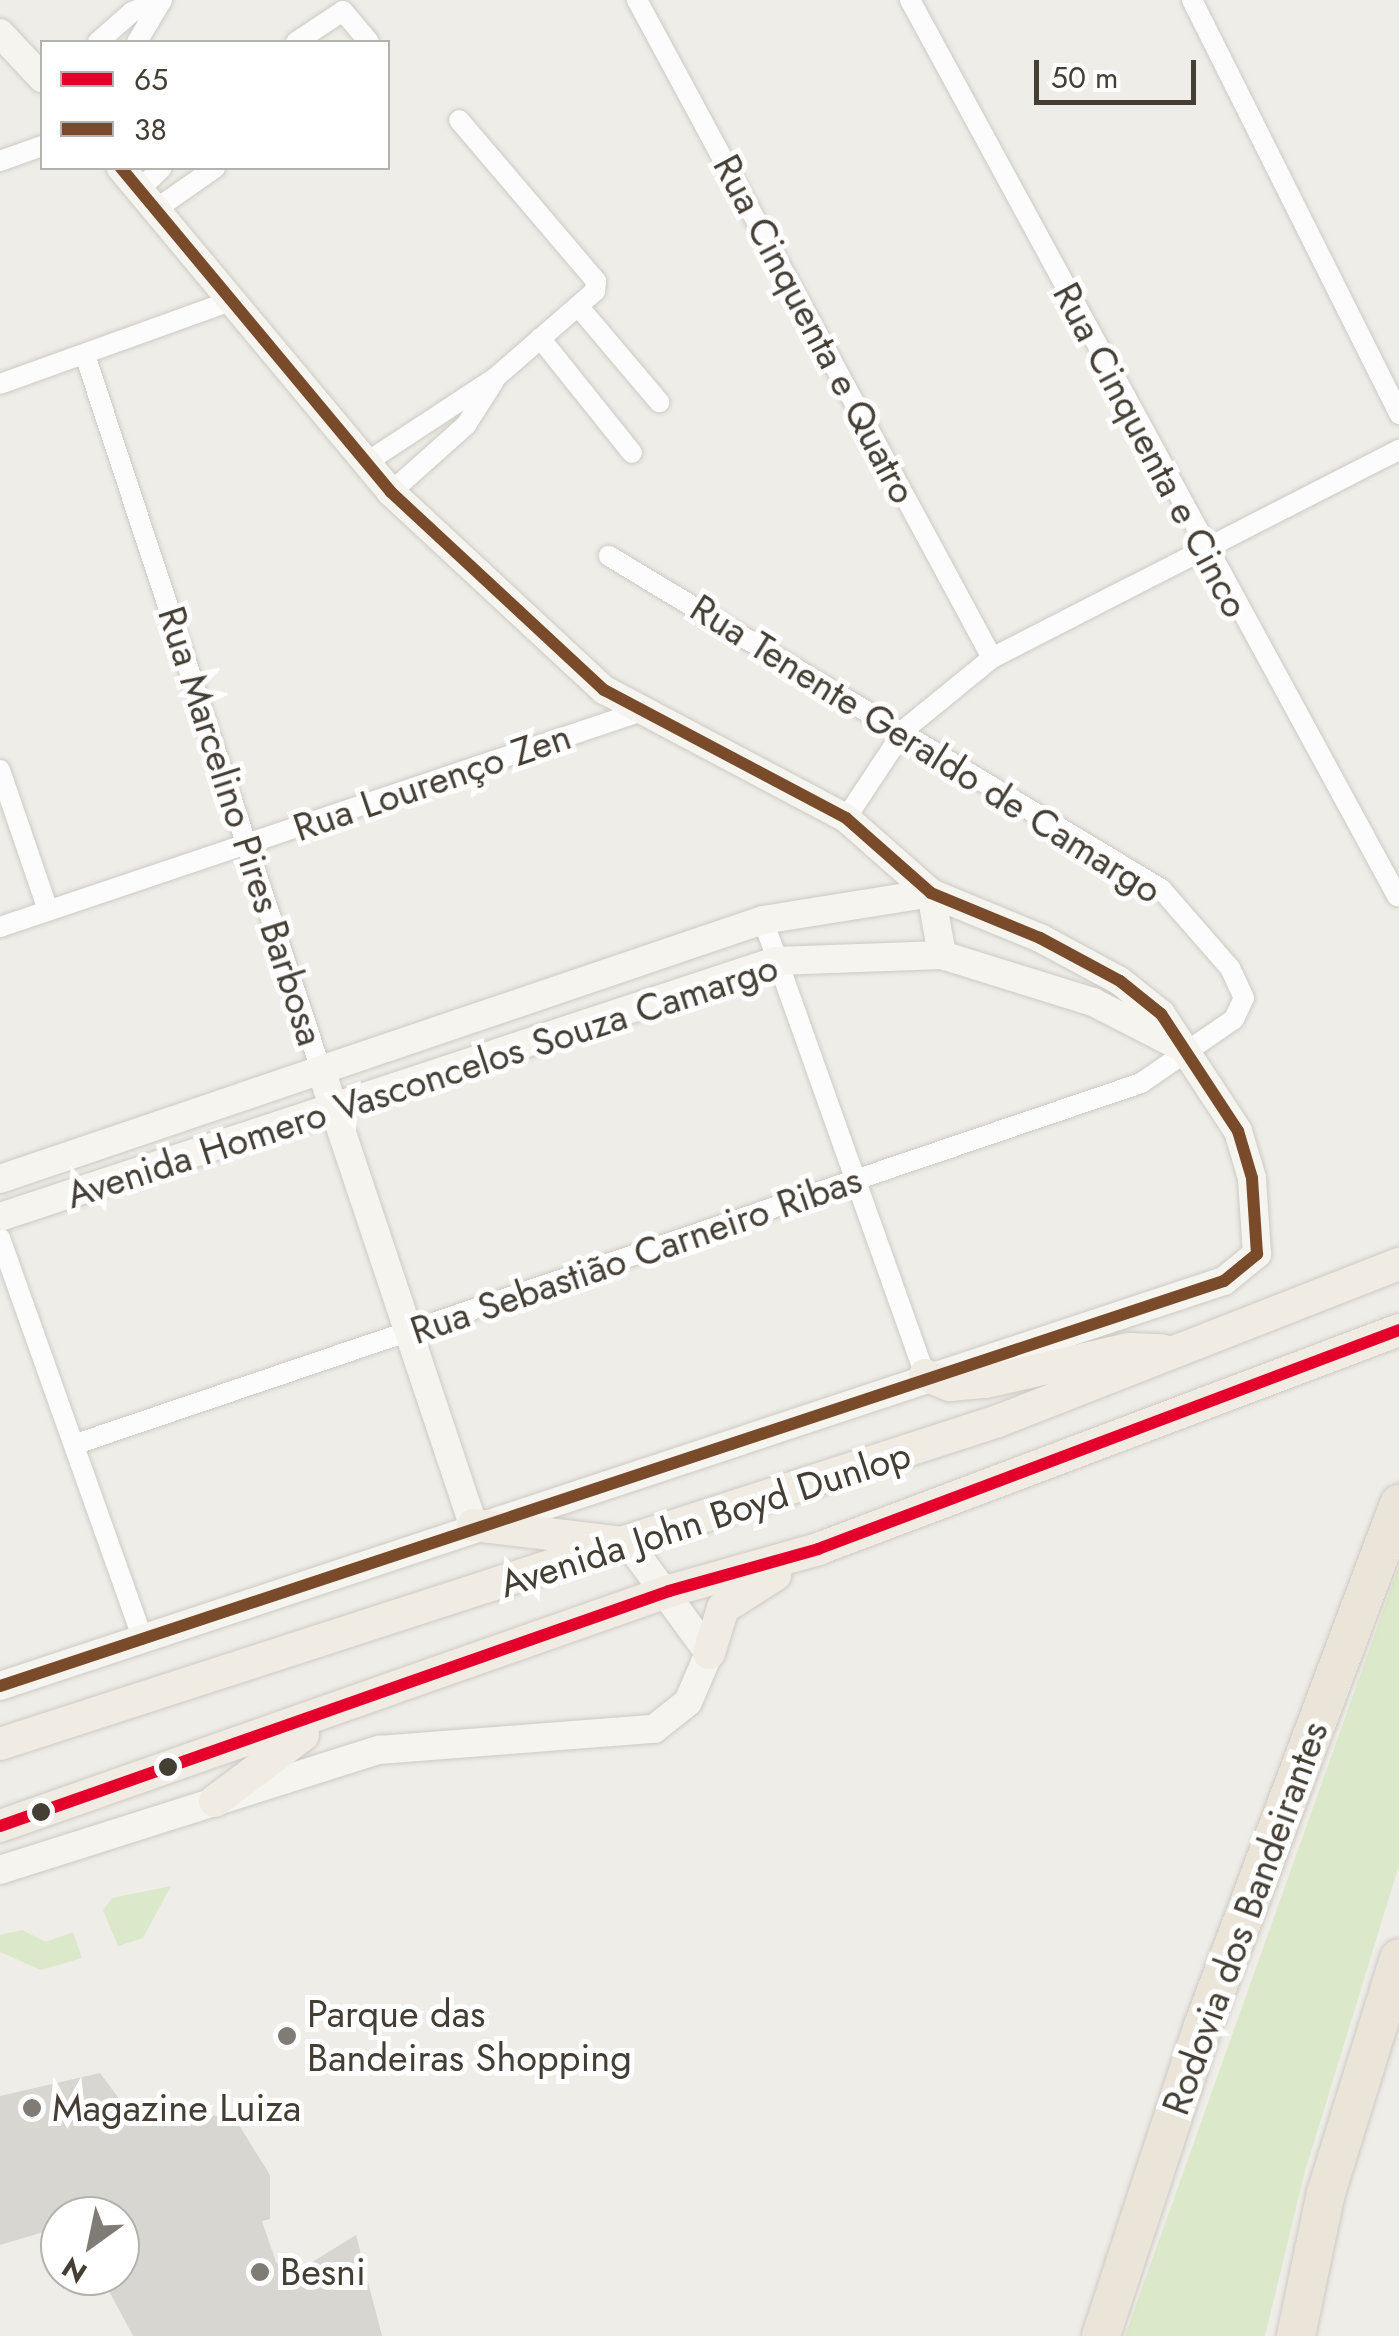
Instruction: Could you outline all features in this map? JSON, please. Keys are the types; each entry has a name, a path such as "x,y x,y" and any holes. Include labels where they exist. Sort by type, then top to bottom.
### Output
{"highway":[{"name":"Rodovia dos Bandeirantes","path":"1101,2336 1203,2026 1399,1504"},
{"path":"1296,2336 1326,2193 1399,1958"}],"main road":[{"path":"0,33 40,76"},
{"path":"0,1686 473,1524 1224,1281 1257,1254 1252,1178 1238,1131 1187,1050 1120,981 931,892 846,818 636,713 560,655 391,492 139,188"},
{"path":"931,892 942,955"},
{"name":"Avenida Homero Vasconcelos Souza Camargo","path":"0,1179 763,920 931,892"},
{"name":"Avenida Homero Vasconcelos Souza Camargo","path":"0,1217 776,961 942,955 1093,1002 1187,1050"},
{"name":"Rua Marcelino Pires Barbosa","path":"321,1070 331,1110 473,1524"},
{"name":"Avenida John Boyd Dunlop","path":"0,1744 629,1544 1182,1352 1399,1264"},
{"name":"Avenida John Boyd Dunlop","path":"0,1826 333,1712 669,1590 818,1549 1314,1366 1399,1330"},
{"path":"925,1376 950,1385 986,1382 1129,1350 1182,1352"},
{"path":"473,1524 629,1544 669,1590 708,1653"},
{"path":"0,1870 379,1750 654,1729 688,1702 708,1653 715,1622 736,1596 818,1549"},
{"path":"214,1801 333,1712"}],"street":[{"path":"100,40 132,12 162,0"},
{"path":"138,40 162,0"},
{"name":"Rua Cinquenta e Quatro","path":"637,0 992,658"},
{"name":"Rua Cinquenta e Cinco","path":"910,0 1204,550 1397,896"},
{"path":"1192,0 1399,414"},
{"path":"299,40 343,11 367,40"},
{"path":"367,462 495,378 578,306 596,281 459,120"},
{"path":"0,161 40,147"},
{"path":"139,188 160,170"},
{"path":"139,188 207,170"},
{"path":"0,384 231,301"},
{"path":"578,306 659,402"},
{"path":"540,338 632,453"},
{"name":"Rua Marcelino Pires Barbosa","path":"85,355 321,1070"},
{"path":"391,492 466,424 495,378"},
{"path":"846,818 905,729 992,658 1399,450"},
{"name":"Rua Tenente Geraldo de Camargo","path":"609,556 905,729 1162,889 1193,922 1244,998 1234,1018 1187,1050"},
{"name":"Rua Lourenço Zen","path":"0,926 636,713"},
{"path":"0,770 48,910"},
{"path":"763,920 850,1180 925,1376"},
{"name":"Rua Sebastião Carneiro Ribas","path":"76,1444 1142,1083 1187,1050"},
{"path":"0,1238 142,1636"}],"green space":[{"path":"1399,1566 1399,1865 1304,2175 1265,2336 1125,2336"},
{"path":"171,1886 143,1938 118,1946 103,1910 112,1898"},
{"path":"22,1930 46,1942 73,1932 82,1958 41,1970 0,1952 0,1935"}],"building":[{"path":"100,2073 129,2112 183,2103 239,2125 270,2175 270,2219 262,2221 276,2262 288,2277 356,2235 382,2336 133,2336 112,2296 140,2296 140,2196 40,2196 40,2233 0,2245 0,2096"}],"transit line":[{"name":"38","path":"0,1686 1224,1281 1257,1254 1252,1178 1238,1131 1161,1014 1120,981 1040,938 931,893 846,818 604,690 391,492 123,170"},
{"name":"65","path":"0,1826 669,1591 818,1549 1399,1330"}],"place":[{"name":"Parque das Bandeiras Shopping","path":"287,2036"},
{"name":"Magazine Luiza","path":"32,2108"},
{"name":"Besni","path":"260,2272"}]}
